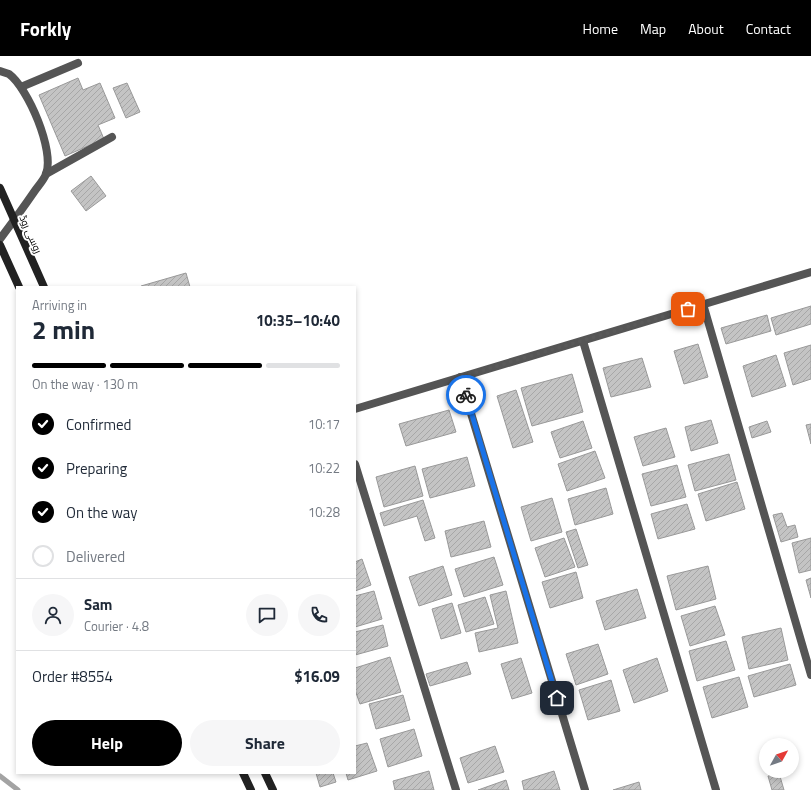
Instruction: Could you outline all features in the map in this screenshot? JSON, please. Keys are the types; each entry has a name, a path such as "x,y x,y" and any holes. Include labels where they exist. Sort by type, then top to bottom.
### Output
{"main road":[{"name":"روسی روڈ","path":"0,188 44,286"},
{"path":"0,245 19,286"},
{"path":"243,774 251,790"},
{"path":"265,774 273,790"}],"street":[{"path":"20,87 78,63"},
{"path":"0,71 8,74 20,87 38,119 48,150 46,174 0,239"},
{"path":"46,174 112,137"},
{"path":"356,409 811,272"},
{"path":"703,304 811,675"},
{"path":"583,341 716,790"},
{"path":"460,377 585,790"},
{"path":"356,467 456,790"}],"building":[{"path":"78,78 83,90 100,83 115,118 98,125 104,139 65,156 39,95"},
{"path":"127,83 140,112 126,118 113,88"},
{"path":"91,176 106,196 86,211 71,191"},
{"path":"186,273 190,286 141,286"},
{"path":"811,306 811,324 776,335 771,318"},
{"path":"767,315 771,331 726,344 721,328"},
{"path":"698,344 708,377 684,384 674,351"},
{"path":"811,345 811,379 793,385 784,353"},
{"path":"776,355 786,386 752,397 743,366"},
{"path":"642,358 651,387 611,397 603,368"},
{"path":"572,374 583,412 532,426 521,388"},
{"path":"516,390 533,442 513,448 497,396"},
{"path":"449,410 456,432 406,446 399,424"},
{"path":"711,420 718,443 691,451 685,427"},
{"path":"583,421 592,448 560,458 551,432"},
{"path":"767,421 771,432 752,438 749,427"},
{"path":"811,424 811,444 806,425"},
{"path":"666,428 675,457 643,466 634,437"},
{"path":"595,451 605,478 567,491 558,464"},
{"path":"729,454 736,480 695,491 688,465"},
{"path":"467,457 475,486 430,498 422,469"},
{"path":"677,465 686,497 651,506 642,474"},
{"path":"415,466 423,496 384,507 376,477"},
{"path":"737,482 745,509 706,521 698,494"},
{"path":"606,488 613,514 575,525 568,499"},
{"path":"552,498 562,532 531,541 521,507"},
{"path":"423,500 435,538 425,541 417,516 384,526 380,513"},
{"path":"687,504 695,529 658,539 651,514"},
{"path":"782,513 787,527 795,525 798,537 781,542 773,515"},
{"path":"484,521 491,547 451,557 445,531"},
{"path":"576,529 588,565 578,568 566,532"},
{"path":"564,538 575,567 545,577 535,548"},
{"path":"811,538 811,570 799,573 792,543"},
{"path":"494,557 503,585 464,597 455,569"},
{"path":"362,559 371,585 356,591 356,562"},
{"path":"443,566 452,595 419,606 409,577"},
{"path":"708,566 716,599 676,610 667,576"},
{"path":"576,572 583,598 550,608 542,582"},
{"path":"811,578 811,598 806,580"},
{"path":"637,589 646,618 605,630 596,601"},
{"path":"374,591 382,619 356,627 356,596"},
{"path":"506,591 518,643 479,652 475,633 498,628 490,595"},
{"path":"485,597 494,624 466,632 458,605"},
{"path":"452,603 461,633 441,639 432,609"},
{"path":"715,606 725,635 690,646 681,616"},
{"path":"383,625 388,646 356,655 356,632"},
{"path":"781,628 788,660 749,669 742,637"},
{"path":"726,641 735,670 697,681 689,651"},
{"path":"598,644 608,674 576,685 566,654"},
{"path":"390,657 401,692 360,704 356,693 356,668"},
{"path":"521,658 532,693 512,699 501,664"},
{"path":"657,658 668,691 634,703 623,670"},
{"path":"467,662 471,674 430,686 426,674"},
{"path":"790,664 796,685 754,697 748,676"},
{"path":"739,677 748,707 712,718 703,687"},
{"path":"611,680 620,711 588,720 579,690"},
{"path":"403,695 410,720 376,729 369,704"},
{"path":"414,729 422,756 388,767 380,739"},
{"path":"367,743 377,771 348,780 346,774 356,774 356,746"},
{"path":"495,746 504,772 468,783 460,758"},
{"path":"429,771 434,790 395,790 393,781"},
{"path":"554,771 560,790 524,790 522,781"},
{"path":"316,774 333,774 336,782 320,787"},
{"path":"769,778 780,778 784,790 772,790"},
{"path":"506,780 509,790 478,790"},
{"path":"639,782 641,790 613,790"}],"waterway":[{"path":"0,776 18,790"}],"way so far":[{"path":"466,395 460,377 688,309"}],"route":[{"path":"466,395 557,698"}]}
